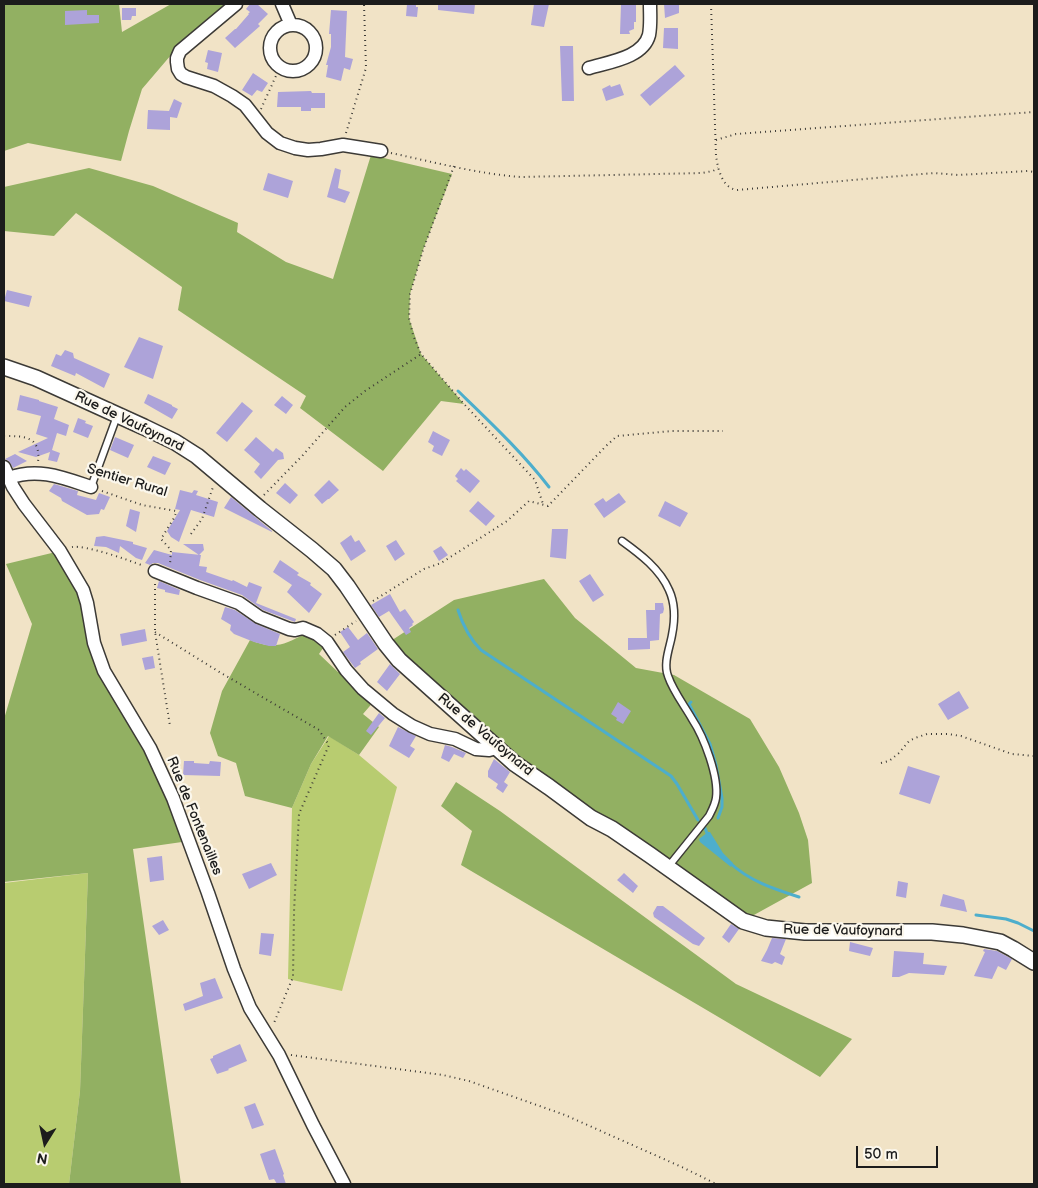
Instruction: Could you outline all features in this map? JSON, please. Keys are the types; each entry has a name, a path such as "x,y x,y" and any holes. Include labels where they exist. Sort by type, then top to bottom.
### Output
{"street":[{"path":"236,4 180,52 177,62 181,74 214,86 245,105 267,133 280,143 308,150 343,145 380,151"},
{"path":"282,4 291,26"},
{"path":"589,68 632,55 640,50 645,44 650,29 650,4"},
{"path":"298,26 305,29 315,41 315,56 311,63 298,71 290,71 280,67 270,52 270,44 273,37 284,27 298,26"},
{"name":"Rue de Vaufoynard","path":"4,367 36,378 144,426 197,456 334,569 399,660 496,748 514,763 592,818 612,829 743,921 766,928 805,932 932,932 963,935 1000,942 1034,962"},
{"name":"Sentier Rural","path":"6,472 62,477 91,487"},
{"name":"Rue de Fontenailles","path":"6,472 24,504 60,551 83,590 94,643 104,671 150,748 173,798 234,969 250,1008 279,1055 344,1184"},
{"path":"155,571 239,603 259,617 289,629 303,628 322,637 346,670 363,689 402,721 421,731 455,739 476,749 489,750 496,748"}],"lane":[{"path":"91,487 118,415"},
{"path":"622,541 650,564 662,577 670,590 674,619 667,662 667,674 704,742 716,788 714,807 709,816 667,868"}],"path":[{"path":"343,145 366,68 364,4"},
{"path":"711,4 716,156 718,168 726,185 732,189 934,174 1034,172"},
{"path":"256,120 280,67"},
{"path":"716,140 736,134 1034,112"},
{"path":"380,151 521,177 702,173 713,172 718,168"},
{"path":"454,166 423,250 410,294 409,318 413,335 421,354 464,404 535,480 543,505"},
{"path":"254,504 303,454 345,407 365,391 421,354"},
{"path":"327,642 364,611 424,569 441,563 507,522 529,501 548,506 617,436 672,431 723,430"},
{"path":"4,436 18,436 30,439 37,445 39,457 37,474"},
{"path":"190,534 202,519 219,474"},
{"name":"Sentier Rural","path":"91,487 142,505 176,512 161,538 171,550 169,567"},
{"path":"60,551 74,546 82,546 155,571 155,632 170,726"},
{"path":"155,632 319,730 329,745 299,814 293,977 268,1038"},
{"path":"881,763 889,761 909,741 927,734 961,736 1012,754 1034,756"},
{"path":"279,1055 286,1054 337,1062 401,1068 469,1081 565,1115 716,1184"}],"green space":[{"path":"4,4 119,4 122,32 171,4 230,4 171,55 142,89 121,161 28,143 4,151"},
{"path":"371,155 452,174 423,250 410,294 409,318 421,354 464,404 441,401 383,471 300,408 306,396 178,310 182,287 76,213 54,236 4,231 4,187 89,168 153,186 238,223 237,232 286,262 333,279"},
{"path":"60,551 87,603 94,643 189,841 133,849 181,1184 69,1184 80,1091 88,873 4,882 4,719 32,624 6,564"},
{"path":"544,579 575,618 636,668 674,675 750,719 779,767 799,813 808,840 812,883 743,921 549,787 386,644 454,600"},
{"path":"307,633 325,645 319,654 338,672 346,670 375,700 363,714 379,727 359,755 328,736 311,764 292,808 245,796 236,763 218,756 210,733 222,691 250,640 266,645 279,645"},
{"path":"329,736 359,755 397,787 342,991 288,979 292,808 311,764"},
{"path":"456,782 500,811 736,984 852,1039 820,1077 461,865 472,831 441,806"},
{"path":"88,873 80,1091 69,1184 4,1184 4,883"}],"water":[{"path":"710,832 723,853 733,863 731,867 700,842 699,839"}],"building":[{"path":"250,4 257,4 268,14 258,24 260,26 235,48 225,38 249,14 250,12 246,9"},
{"path":"407,4 416,4 416,7 418,7 417,17 406,16"},
{"path":"438,4 475,4 474,14 438,10"},
{"path":"534,4 549,4 544,27 531,25"},
{"path":"621,4 636,4 636,22 634,22 634,29 629,31 630,34 620,34"},
{"path":"664,4 679,4 679,13 665,18"},
{"path":"122,8 136,8 136,16 132,16 131,20 122,20"},
{"path":"87,10 87,15 99,15 99,23 65,25 65,11"},
{"path":"331,10 347,11 345,57 353,59 350,70 344,68 341,81 326,77 328,65 326,65 331,47 331,34 329,34"},
{"path":"664,28 678,28 678,49 663,48"},
{"path":"560,46 573,46 574,101 562,101"},
{"path":"208,50 222,53 218,72 207,69 208,63 205,62"},
{"path":"675,65 685,76 650,106 640,95"},
{"path":"253,73 268,83 262,92 257,90 252,96 242,90"},
{"path":"620,84 624,95 606,101 602,89 610,85 611,87"},
{"path":"311,91 312,93 325,93 325,108 311,108 311,111 301,111 301,107 277,107 278,92"},
{"path":"174,99 182,103 177,118 170,117 170,130 147,129 148,110 169,111"},
{"path":"335,168 341,170 338,188 350,192 345,203 327,197"},
{"path":"268,173 293,181 288,198 263,190"},
{"path":"7,290 32,296 29,307 4,301"},
{"path":"139,337 163,346 153,379 124,367"},
{"path":"65,350 73,353 74,358 110,374 104,388 76,373 75,376 51,366 56,354 61,356"},
{"path":"148,394 178,409 172,419 144,403"},
{"path":"20,395 58,407 54,419 69,425 66,436 57,433 52,450 60,453 57,462 48,460 50,452 36,457 18,452 48,438 36,434 41,416 17,410"},
{"path":"282,396 293,405 286,414 274,405"},
{"path":"242,402 253,411 227,442 216,433"},
{"path":"78,418 93,426 88,438 73,432"},
{"path":"433,431 450,440 442,456 432,451 434,446 428,442"},
{"path":"115,437 134,445 128,458 110,450"},
{"path":"256,437 273,452 276,448 283,453 284,459 278,460 261,479 254,472 260,464 244,450"},
{"path":"15,454 27,461 13,468 9,461 5,459"},
{"path":"153,456 171,463 165,475 147,467"},
{"path":"461,468 464,471 466,469 480,481 470,493 456,481 458,479 455,476"},
{"path":"329,480 339,490 322,504 314,495"},
{"path":"285,483 298,495 290,504 276,493"},
{"path":"54,484 78,491 77,495 96,500 99,493 110,497 104,510 101,509 99,514 87,515 62,501 61,498 49,491"},
{"path":"180,490 192,493 194,490 198,491 196,495 218,502 214,517 191,510 179,542 171,537 167,531 180,510 175,509"},
{"path":"619,493 626,502 604,518 594,504 603,498 606,502"},
{"path":"231,497 272,531 272,532 224,508"},
{"path":"478,501 495,516 486,526 469,511"},
{"path":"665,501 688,513 680,527 658,516"},
{"path":"130,509 140,512 136,532 126,526"},
{"path":"552,529 568,529 566,559 550,557"},
{"path":"351,535 355,542 359,540 366,551 351,561 340,543"},
{"path":"104,536 133,542 133,544 147,548 142,560 136,558 120,546 119,553 106,547 94,546 96,537"},
{"path":"396,540 405,554 395,561 386,546"},
{"path":"183,544 203,544 204,550 199,555"},
{"path":"441,546 448,555 439,561 433,551"},
{"path":"154,550 172,555 172,552 201,555 199,566 207,567 206,572 233,580 247,587 249,582 262,587 256,603 296,619 295,622 263,610 242,595 158,563 150,565 145,563"},
{"path":"280,560 299,573 297,575 311,583 310,585 322,594 309,613 287,592 292,585 273,572"},
{"path":"590,574 604,595 593,602 579,581"},
{"path":"159,581 180,590 179,595 157,588"},
{"path":"390,594 400,612 405,609 414,622 409,628 411,632 406,635 389,611 379,617 371,605"},
{"path":"655,603 663,603 664,609 663,613 660,614 659,640 650,641 650,649 628,650 628,638 647,638 646,610 655,610"},
{"path":"225,607 235,610 256,624 280,634 276,646 254,642 234,634 230,630 231,625 221,619"},
{"path":"348,627 358,640 367,633 378,649 355,668 343,652 350,647 340,632"},
{"path":"145,629 147,641 122,646 120,634"},
{"path":"153,656 155,668 145,670 142,658"},
{"path":"390,664 400,674 387,691 377,682"},
{"path":"959,691 969,708 948,720 938,704"},
{"path":"618,702 631,711 623,724 611,714"},
{"path":"379,713 385,718 371,735 366,731"},
{"path":"398,727 416,736 410,746 415,749 409,758 389,746"},
{"path":"445,745 466,753 463,758 454,754 449,762 441,758"},
{"path":"494,759 510,772 504,782 508,785 503,793 496,788 498,784 488,777 488,771"},
{"path":"184,761 209,764 210,761 221,762 220,776 183,775"},
{"path":"908,766 940,776 930,804 899,794"},
{"path":"162,856 164,880 150,882 147,858"},
{"path":"271,863 277,875 249,889 242,874"},
{"path":"624,873 638,886 633,893 617,880"},
{"path":"898,881 908,883 906,898 896,896"},
{"path":"943,894 964,900 967,912 940,906"},
{"path":"657,906 663,906 705,938 699,946 693,944 654,917 653,913"},
{"path":"163,920 169,930 159,935 152,926"},
{"path":"731,924 739,929 729,943 722,937"},
{"path":"261,933 274,934 271,956 259,954"},
{"path":"772,938 786,939 780,954 785,957 782,965 775,962 772,964 761,961"},
{"path":"850,942 873,948 870,956 849,951"},
{"path":"984,949 997,951 1012,959 1006,970 998,966 992,979 974,976 985,952 983,951"},
{"path":"894,951 924,953 923,964 947,966 944,975 909,973 899,977 892,977"},
{"path":"215,978 223,998 185,1011 183,1004 203,996 200,983"},
{"path":"240,1044 247,1061 217,1074 210,1059"},
{"path":"255,1103 264,1125 252,1129 244,1107"},
{"path":"275,1149 286,1184 277,1184 274,1179 269,1180 260,1154"}],"waterway":[{"path":"458,391 517,449 549,487"},
{"path":"458,610 467,632 481,650 671,776 698,820"},
{"path":"691,702 689,704 710,744 716,765 722,798 722,807 718,818"},
{"path":"705,828 708,836"},
{"path":"729,862 753,879 799,897"},
{"path":"976,915 1006,919 1034,931"}]}
